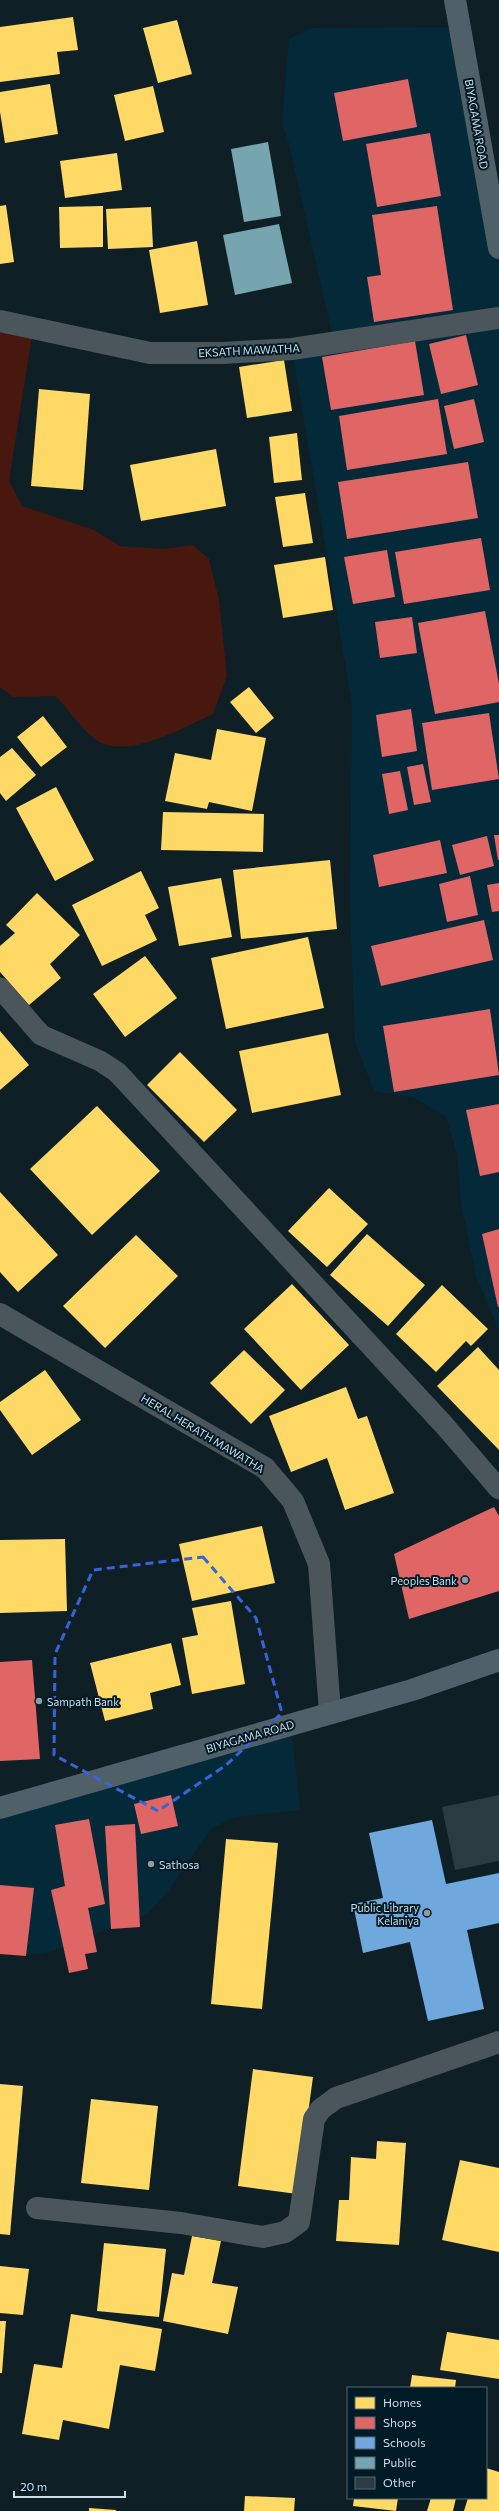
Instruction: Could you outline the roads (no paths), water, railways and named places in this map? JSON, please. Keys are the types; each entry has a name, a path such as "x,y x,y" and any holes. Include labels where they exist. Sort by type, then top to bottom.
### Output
{"main road":[{"name":"BIYAGAMA ROAD","path":"455,0 499,248"},
{"name":"BIYAGAMA ROAD","path":"0,1808 412,1690 499,1660"}],"street":[{"name":"EKSATH MAWATHA","path":"0,321 150,353 223,353 292,349 499,318"},
{"name":"HERAL HERATH MAWATHA","path":"0,1314 265,1468 293,1501 318,1564 330,1713"},
{"path":"37,2208 181,2223 263,2237 285,2232 299,2222 314,2119 321,2109 336,2098 499,2042"}],"lane":[{"path":"0,988 41,1035 100,1061 117,1072 438,1419 499,1489"}],"place":[{"name":"Peoples Bank","path":"465,1580"},
{"name":"Sampath Bank","path":"39,1701"},
{"name":"Sathosa","path":"151,1864"},
{"name":"Public Library Kelaniya","path":"427,1913"}]}
